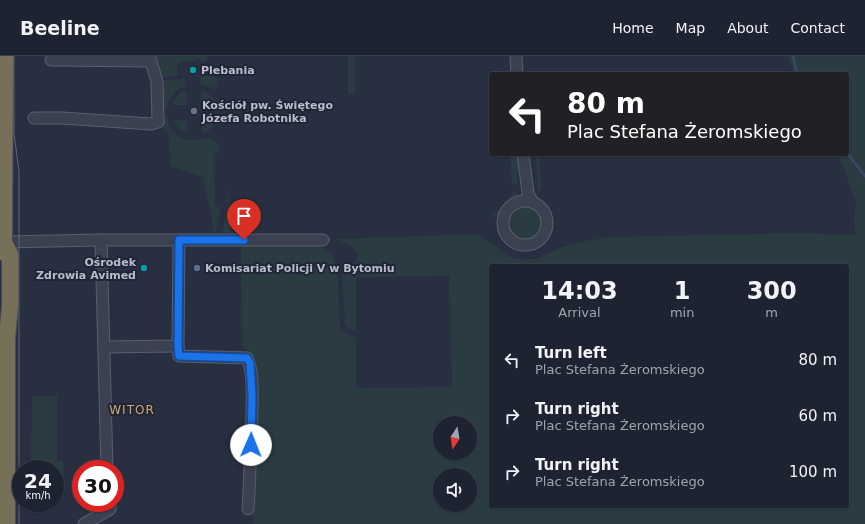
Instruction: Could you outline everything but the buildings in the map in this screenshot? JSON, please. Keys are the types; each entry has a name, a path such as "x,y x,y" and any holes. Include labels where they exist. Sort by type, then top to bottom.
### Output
{"highway":[{"path":"5,56 2,248 10,254 10,305 7,338 7,524"}],"street":[{"path":"516,56 517,72"},
{"path":"34,118 62,118 151,124 158,122 157,81 150,59 51,60"},
{"path":"520,202 522,156"},
{"path":"522,156 528,193 532,202"},
{"path":"520,202 532,202 539,206 547,221 543,237 536,242 524,245 512,241 507,235 504,227 506,212 514,204 520,202"},
{"path":"2,248 101,240 323,240"},
{"path":"101,240 107,460"},
{"path":"179,240 179,356 247,358 250,363 252,396 251,468 248,509"},
{"path":"104,347 178,346"},
{"path":"84,524 105,512"}],"shaded area":[{"path":"154,56 207,56 207,62 201,62 200,59 194,59 194,61 181,61 181,63 178,63 177,76 161,78"},
{"path":"348,56 355,56 355,94 348,94"},
{"path":"787,56 865,56 865,524 253,524 257,469 257,399 255,366 250,353 242,346 241,244 315,244 332,253 337,270 340,330 356,338 356,388 452,387 449,276 356,277 356,331 352,330 345,325 342,271 355,262 358,253 348,244 336,239 477,234 512,258 526,260 537,259 562,247 610,237 797,233 855,235 854,218 856,202 839,156 849,156 849,72 795,72"},
{"path":"213,75 217,79 217,85 215,87 211,88 201,85 200,76"},
{"path":"186,79 186,86 182,87 173,94 167,109 163,109 164,80"},
{"path":"186,90 187,105 172,105 179,94"},
{"path":"201,90 212,97 216,102 218,109 210,109 210,104 201,105"},
{"path":"211,114 218,114 216,120 210,129 202,134 202,119 211,119"},
{"path":"163,116 168,116 168,121 172,130 179,136 188,140 210,139 215,141 218,145 219,152 214,154 215,207 220,207 220,209 215,234 203,177 171,166 168,132 164,132"},
{"path":"173,120 187,120 187,134 179,129"},
{"path":"510,156 517,156 517,185 512,183"},
{"path":"536,156 539,156 541,189 538,191"},
{"path":"227,184 230,233 222,234 227,207"},
{"path":"513,192 518,193 511,204 492,217 492,214 505,206"},
{"path":"522,207 528,207 532,208 539,214 542,224 541,231 535,238 528,241 522,241 518,240 511,234 508,227 508,221 509,217 515,210"},
{"path":"32,396 57,396 57,460 31,460"}],"waterway":[{"path":"793,56 797,72"},
{"path":"849,156 865,176"}],"tram line":[{"path":"14,56 14,134 19,171 19,524"}],"place":[{"name":"Plebania","path":"193,70"},
{"name":"Kościół pw. Świętego Józefa Robotnika","path":"194,111"},
{"name":"Ośrodek Zdrowia Avimed","path":"144,268"},
{"name":"Komisariat Policji V w Bytomiu","path":"197,268"}],"district":[{"name":"WITOR","path":"132,410"}],"route":[{"path":"244,240 179,240 178,346 179,356 247,358 250,363 252,396 251,445"}]}
